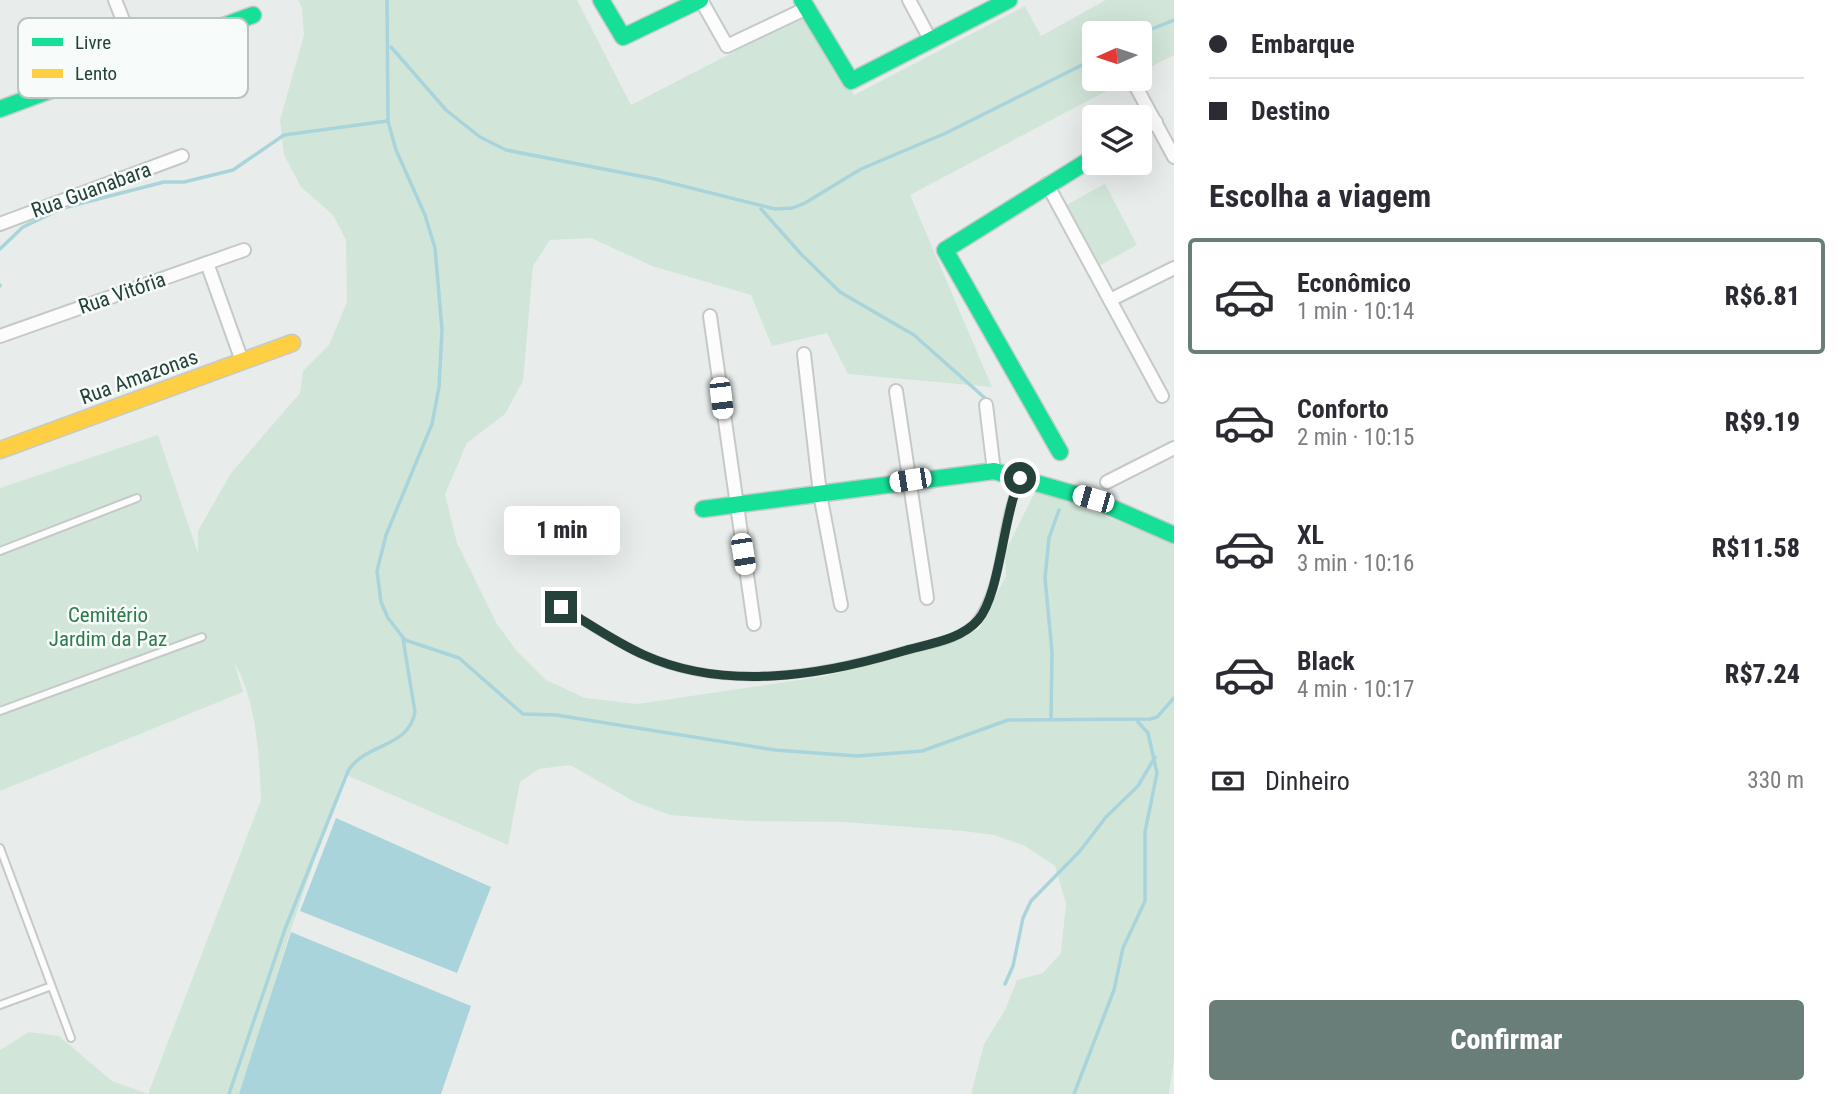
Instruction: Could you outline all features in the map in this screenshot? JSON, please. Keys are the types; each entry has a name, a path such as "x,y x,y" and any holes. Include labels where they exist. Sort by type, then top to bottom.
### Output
{"street":[{"path":"115,0 122,18"},
{"path":"601,0 623,37 700,0 727,46 804,4 851,81 1008,0"},
{"path":"909,0 931,41"},
{"path":"245,18 253,15"},
{"path":"1139,91 1174,157"},
{"path":"0,109 30,98"},
{"path":"1152,123 1156,121"},
{"name":"Rua Guanabara","path":"0,224 182,156"},
{"path":"1060,452 946,255 947,246 1082,164"},
{"path":"1047,184 1162,396"},
{"name":"Rua Vitória","path":"0,336 244,250"},
{"path":"208,263 242,361"},
{"path":"1110,300 1174,268"},
{"path":"710,316 735,506 754,624"},
{"name":"Rua Amazonas","path":"0,450 292,343"},
{"path":"804,354 820,494 841,605"},
{"path":"896,391 927,598"},
{"path":"986,405 994,471"},
{"path":"1107,482 1174,448"},
{"path":"703,509 994,471 1093,499 1174,535"}],"lane":[{"path":"561,607 645,655 696,671 769,676 819,672 874,659 961,634 978,620 992,587 1007,513 1020,478"},
{"path":"0,551 136,498"},
{"path":"0,711 202,637"},
{"path":"0,848 2,863 71,1038"},
{"path":"0,1005 49,987"}],"green space":[{"name":"Cemitério Jardim da Paz","path":"298,0 577,0 631,105 807,14 854,95 1025,6 1041,36 1106,0 1174,0 1174,55 1152,66 1152,21 1082,21 1082,91 1106,91 910,195 992,387 848,374 827,333 772,346 751,295 652,266 591,238 550,240 533,266 523,381 505,414 467,443 445,494 457,543 497,624 516,650 546,680 585,698 637,704 826,676 979,629 1006,576 1005,552 1036,490 1174,543 1174,1059 1169,1094 971,1094 984,1044 1005,1010 1017,980 1043,973 1061,953 1066,904 1055,866 1025,846 994,835 963,831 843,822 747,821 670,815 635,802 570,765 539,769 520,782 508,845 344,774 288,938 241,1094 148,1094 261,800 258,747 252,711 242,678 234,662 243,692 0,791 0,488 158,435 198,553 198,531 231,473 300,393 303,371 329,345 347,302 346,240 333,215 301,187 284,155 280,120 304,35 302,8"},
{"path":"1105,184 1137,245 1099,266 1066,205"},
{"path":"29,1032 59,1036 112,1081 148,1094 0,1094 0,1050"}],"water":[{"path":"336,818 491,887 457,973 300,911"},
{"path":"291,932 471,1006 441,1094 239,1094"}],"waterway":[{"path":"387,0 388,121 396,150 425,215 435,248 442,330 439,387 432,424 386,535 377,571 381,602 388,618 405,640 459,658 523,714 556,715 775,750 857,756 922,751 1008,720 1150,719 1157,717 1174,698"},
{"path":"1152,29 1174,20"},
{"path":"391,47 446,110 480,137 506,150 655,179 775,209 793,208 805,203 861,169 946,133 1082,65"},
{"path":"0,249 23,227 63,208 164,182 184,182 233,170 284,135 387,121"},
{"path":"761,209 840,292 914,335 986,399"},
{"path":"1051,718 1052,652 1045,578 1049,538 1059,510"},
{"path":"229,1094 285,929 348,771 365,755 404,733 411,724 415,712 403,639"},
{"path":"1074,1094 1114,990 1123,948 1145,901 1145,832 1157,773 1148,733 1138,722"},
{"path":"1005,984 1013,966 1023,918 1031,901 1080,851 1106,817 1138,786 1155,757"}],"traffic: fast":[{"path":"601,0 623,37 700,0"},
{"path":"802,0 851,81 1009,0"},
{"path":"245,18 253,15"},
{"path":"0,109 30,98"},
{"path":"1060,452 945,250 1082,164"},
{"path":"703,509 994,471 1092,499 1174,535"}],"traffic: slow":[{"path":"0,450 292,343"}],"route":[{"path":"561,607 645,655 696,671 769,676 819,672 874,659 961,634 978,620 992,587 1007,513 1020,478"}]}
